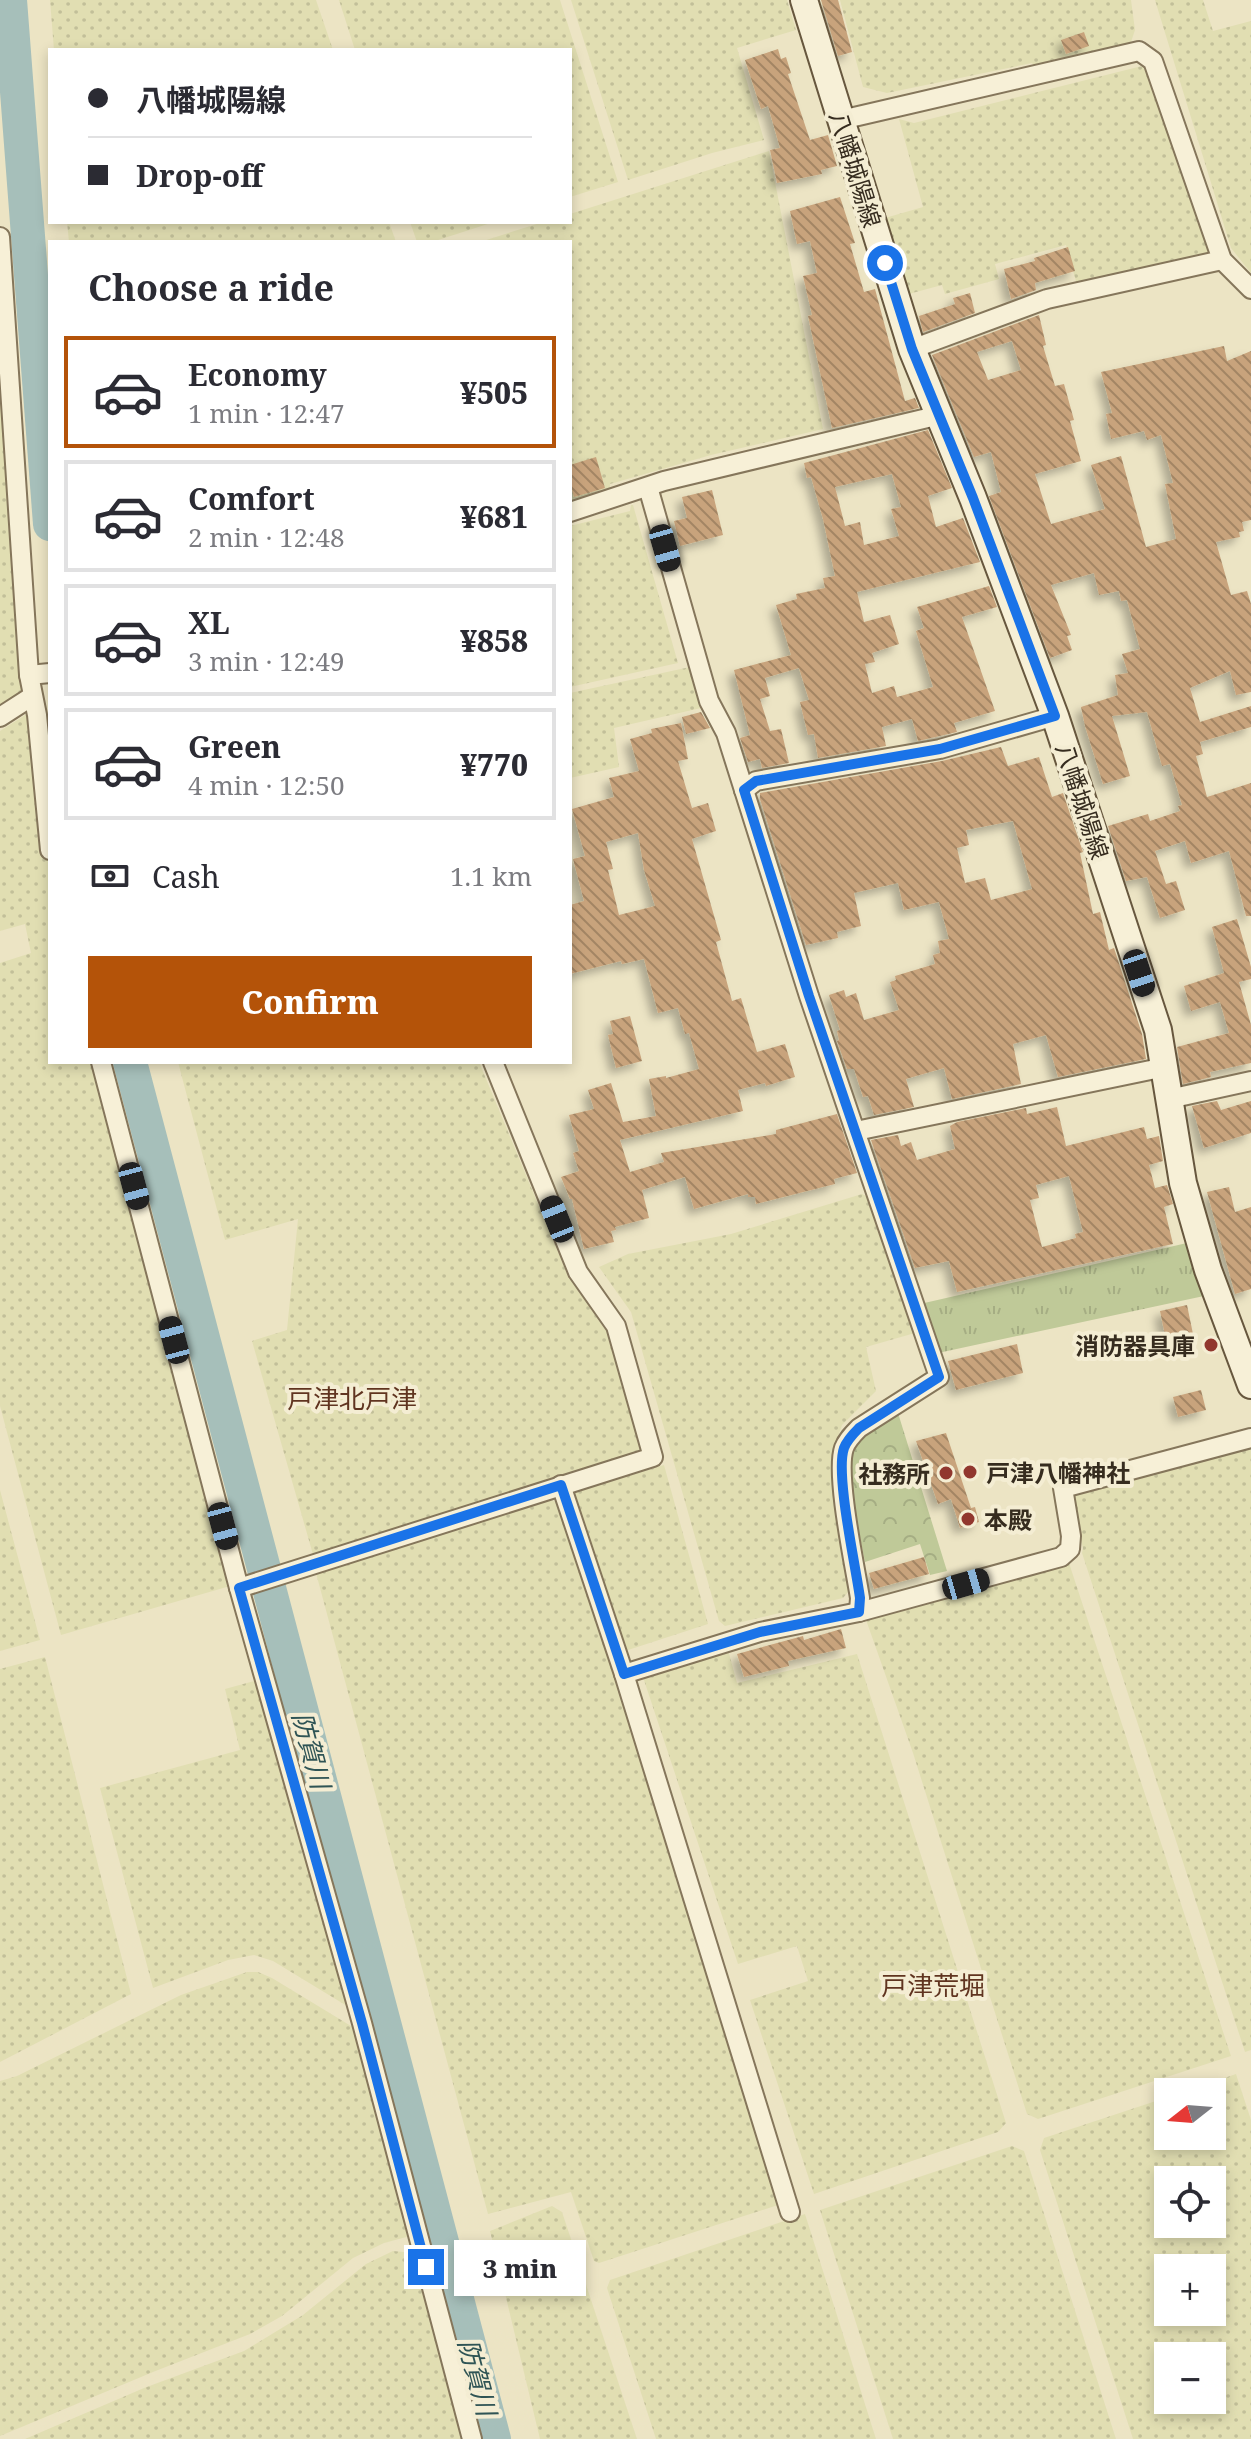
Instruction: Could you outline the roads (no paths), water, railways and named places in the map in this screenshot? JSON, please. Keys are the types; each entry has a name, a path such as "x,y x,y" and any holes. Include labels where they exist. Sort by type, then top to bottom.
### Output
{"main road":[{"name":"八幡城陽線","path":"804,0 912,349 1055,716 1158,1030 1183,1183 1208,1270 1251,1385"}],"street":[{"path":"841,120 1139,51 1153,61 1222,260 1251,289"},
{"path":"0,237 39,674 31,697 37,715 48,829"},
{"path":"912,349 1047,299 1222,260"},
{"path":"572,511 664,481 940,415"},
{"path":"648,487 709,701 726,733 809,996 939,1377 859,1428 842,1451 843,1490 860,1598 859,1612"},
{"path":"0,717 31,697"},
{"path":"744,790 756,781 940,749 1055,716"},
{"path":"102,1064 239,1588 362,2023 472,2439"},
{"path":"239,1588 653,1457 616,1326 578,1272 494,1064"},
{"path":"856,1131 1165,1067"},
{"path":"1169,1099 1251,1081"},
{"path":"624,1674 760,1632 859,1612 1061,1557 1070,1549 1071,1536 1063,1488 1251,1438"},
{"path":"561,1485 624,1674 790,2212"}],"waterway":[{"name":"防賀川","path":"10,0 48,498"},
{"name":"防賀川","path":"131,1064 494,2439"}],"place":[{"name":"消防器具庫","path":"1211,1345"},
{"name":"戸津八幡神社","path":"970,1472"},
{"name":"社務所","path":"946,1473"},
{"name":"本殿","path":"968,1519"}],"district":[{"name":"戸津北戸津","path":"352,1398"},
{"name":"戸津荒堀","path":"933,1985"}]}
